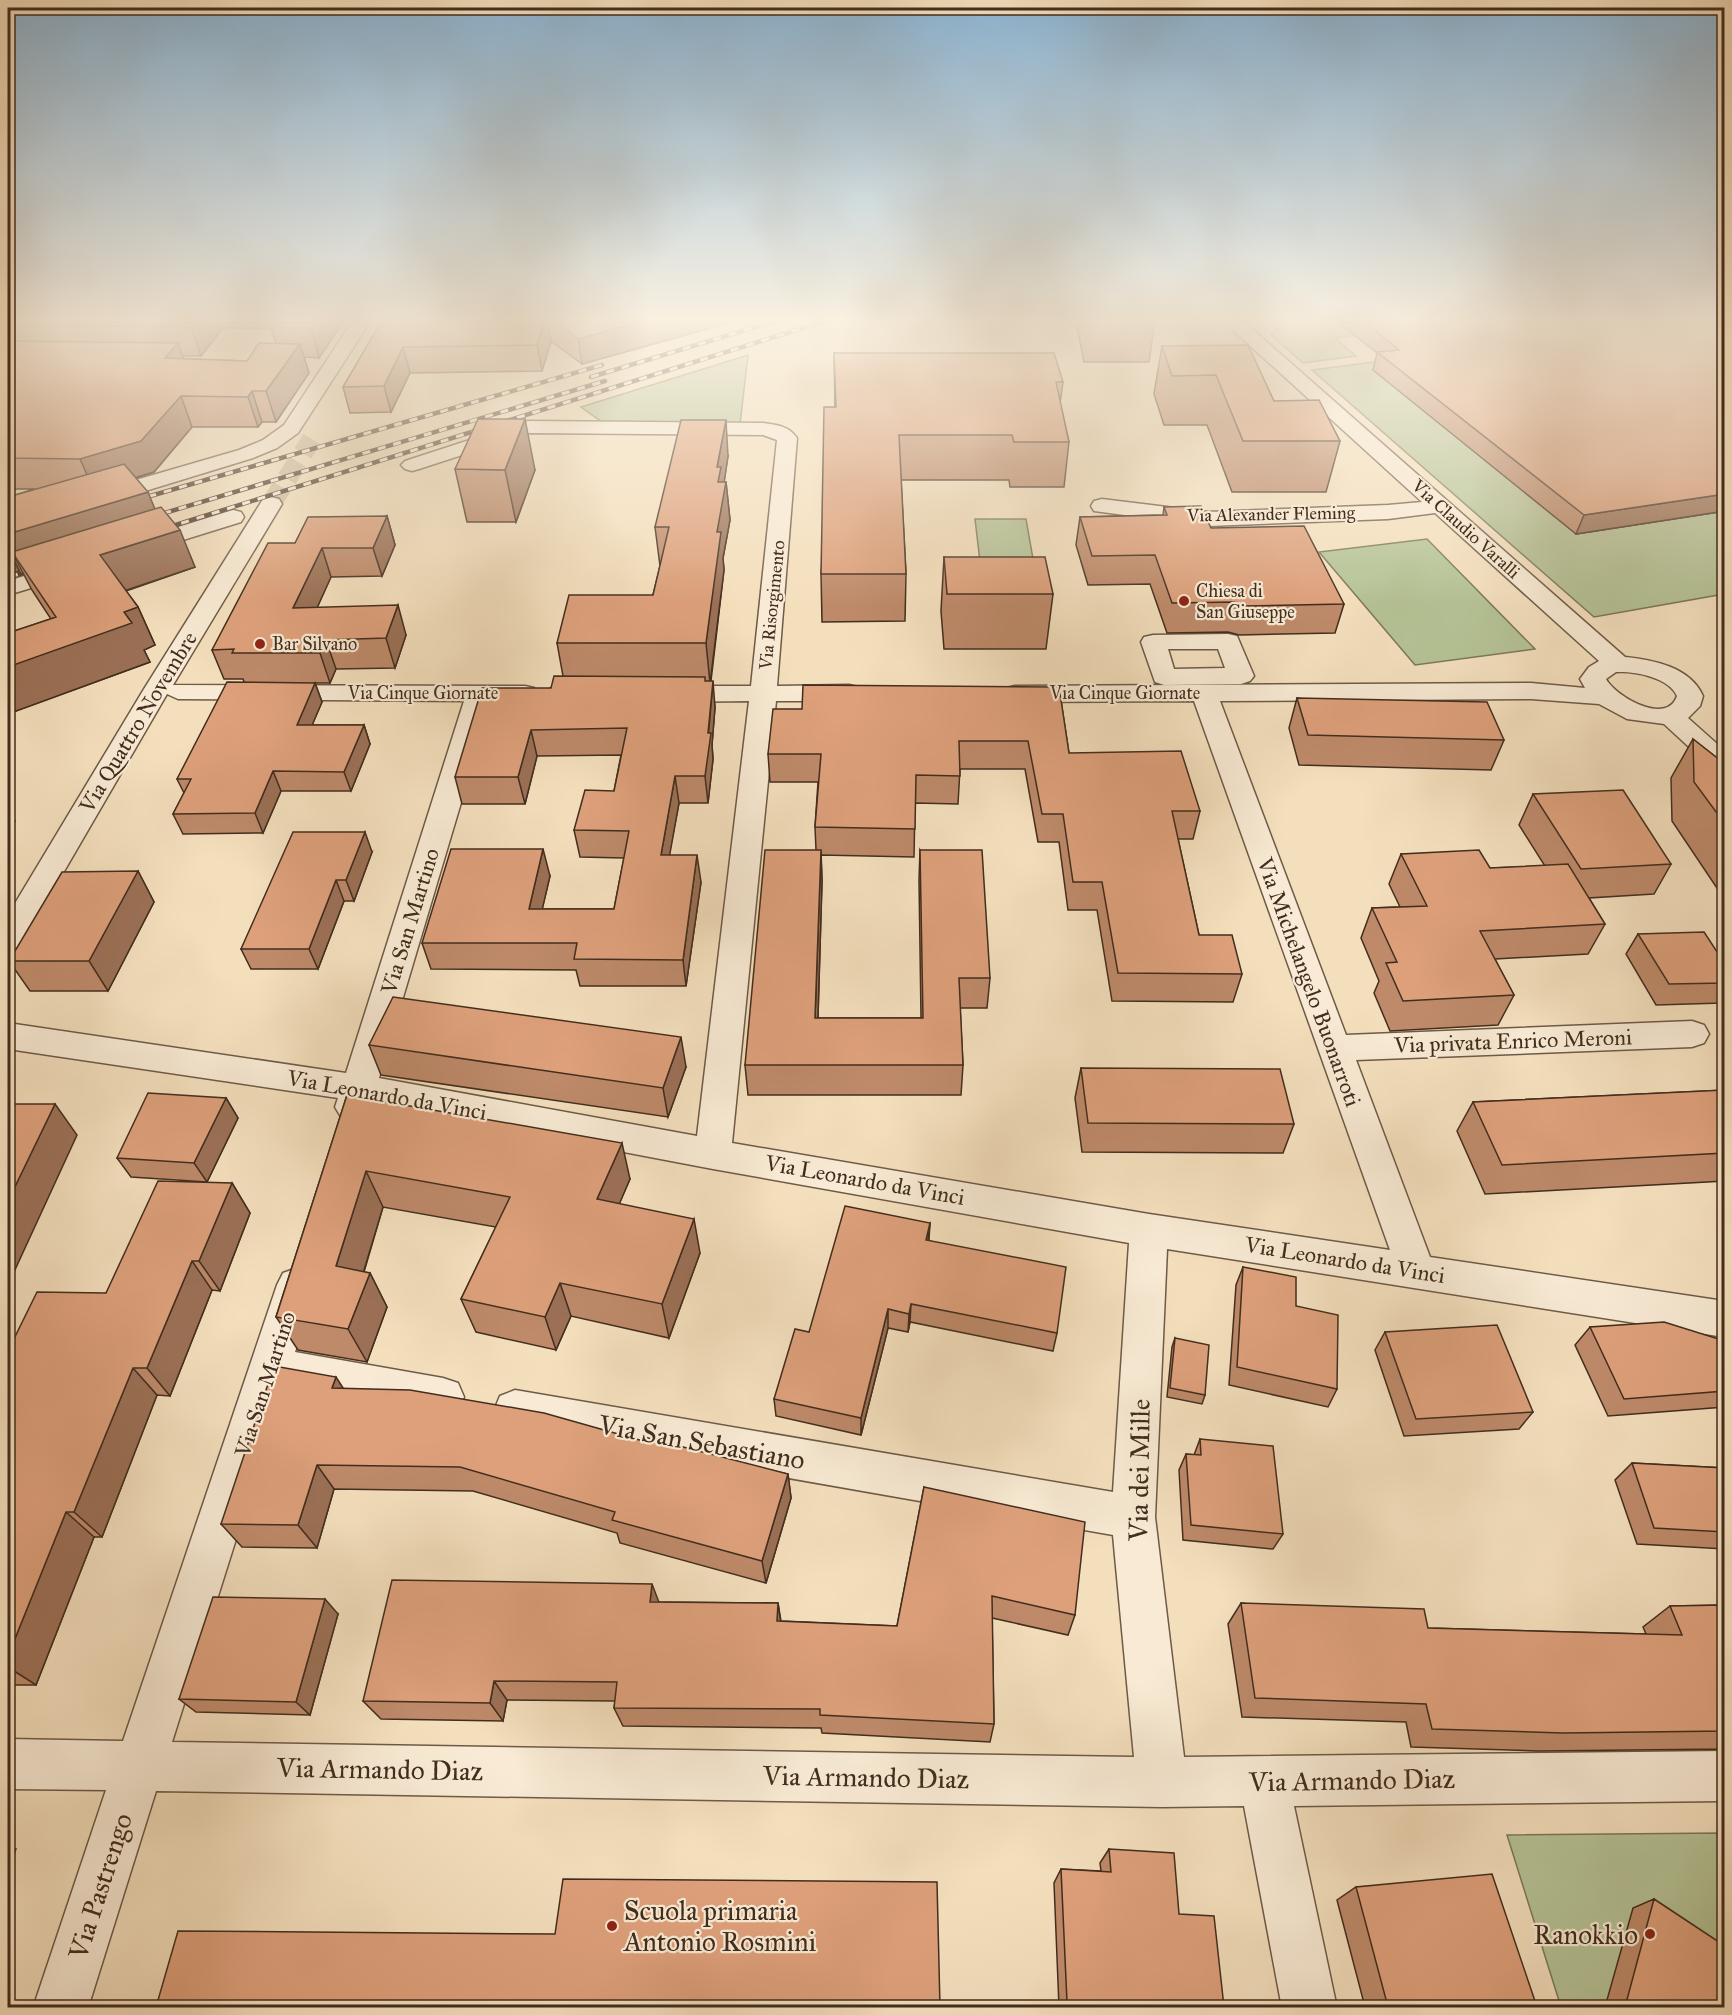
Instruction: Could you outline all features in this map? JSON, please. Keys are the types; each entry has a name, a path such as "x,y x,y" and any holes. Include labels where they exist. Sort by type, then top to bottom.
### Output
{"street":[{"path":"8,516 27,516 72,507 246,454 270,444 291,429 300,416"},
{"name":"Via Claudio Varalli","path":"1339,416 1618,664"},
{"name":"Via Risorgimento","path":"412,465 528,427 763,429 784,433 787,438 763,693 713,1154"},
{"name":"Via Quattro Novembre","path":"8,941 157,689 271,504"},
{"name":"Via Alexander Fleming","path":"1102,507 1208,519 1388,512 1440,506"},
{"path":"120,553 233,517"},
{"path":"8,588 87,563"},
{"path":"1618,664 1633,664 1658,670 1684,687 1689,700 1686,706 1669,715 1634,712 1612,703 1596,688 1593,679 1597,672 1605,666 1618,664"},
{"name":"Via Cinque Giornate","path":"178,691 552,694"},
{"name":"Via Cinque Giornate","path":"988,694 1531,691 1604,697"},
{"name":"Via San Martino","path":"341,1143 480,693"},
{"path":"648,694 872,693"},
{"name":"Via Michelangelo Buonarroti","path":"1204,693 1416,1270"},
{"path":"1669,715 1725,764"},
{"name":"Via privata Enrico Meroni","path":"1334,1048 1692,1034"},
{"name":"Via Leonardo da Vinci","path":"8,1036 359,1088 713,1154 1149,1230 1725,1319"},
{"name":"Via dei Mille","path":"1149,1230 1133,1517 1162,1782"},
{"name":"Via San Martino","path":"141,1764 307,1254"},
{"name":"Via San Sebastiano","path":"270,1367 1133,1517"},
{"name":"Via Armando Diaz","path":"8,1764 141,1764 1162,1782 1725,1776"},
{"name":"Via Pastrengo","path":"60,2007 141,1764"},
{"path":"1264,1781 1310,2007"}],"green space":[{"path":"594,416 741,416 740,424 602,422"},
{"path":"1365,416 1431,416 1438,422 1471,418 1576,534 1724,511 1724,594 1594,617"},
{"path":"975,519 1026,519 1035,570 981,570"},
{"path":"1427,539 1535,649 1415,665 1319,552"},
{"path":"1724,1833 1724,2007 1561,2007 1507,1835"}],"building":[{"path":"8,416 163,416 141,441 80,459 8,458"},
{"path":"824,416 1063,416 1069,442 1014,442 1012,435 899,435 906,574 821,574"},
{"path":"1233,416 1327,416 1340,441 1243,441"},
{"path":"1458,416 1725,416 1725,494 1584,515"},
{"path":"478,419 525,419 505,470 455,469"},
{"path":"681,420 726,420 717,467 721,467 718,482 726,482 717,532 721,532 706,643 557,643 569,595 653,595 669,527 655,527"},
{"path":"124,464 148,492 8,534 8,497"},
{"path":"1201,506 1211,528 1304,526 1344,604 1246,606 1235,602 1172,603 1155,555 1092,556 1080,517 1167,515 1164,507"},
{"path":"161,507 180,530 100,555 138,607 124,612 132,623 8,667 8,633 56,617 12,552"},
{"path":"387,516 373,548 322,548 293,608 398,605 386,638 326,640 320,653 232,653 234,649 212,650 268,543 295,543 308,517"},
{"path":"944,557 1045,557 1053,594 947,594"},
{"path":"554,676 705,677 705,681 713,681 708,733 711,733 705,776 675,776 661,855 697,855 683,960 574,959 577,943 422,943 451,849 543,849 529,909 614,909 629,831 574,830 585,790 614,791 627,728 531,730 518,777 455,777 482,688 551,688"},
{"path":"227,682 315,683 297,725 364,725 344,772 273,771 255,813 173,814 191,779 177,779"},
{"path":"803,685 1059,687 1069,753 1181,751 1200,811 1172,811 1199,935 1232,935 1242,974 1118,973 1102,882 1073,882 1063,814 1042,814 1028,741 959,741 960,776 916,775 915,829 815,827 821,754 768,754 773,709 802,709"},
{"path":"1297,698 1487,702 1504,740 1308,735"},
{"path":"1693,739 1725,764 1725,824 1694,782"},
{"path":"1623,790 1671,864 1581,869 1533,794"},
{"path":"293,832 365,832 346,880 336,880 309,949 241,949"},
{"path":"765,850 821,850 815,1018 923,1018 920,850 982,850 990,978 959,978 963,1065 745,1065"},
{"path":"1479,850 1490,868 1568,864 1605,924 1480,931 1514,995 1403,1001 1386,963 1397,962 1372,908 1427,906 1401,854"},
{"path":"138,871 89,961 9,961 62,872"},
{"path":"1704,932 1725,964 1725,983 1669,984 1638,934"},
{"path":"393,997 681,1037 663,1088 369,1045"},
{"path":"1081,1068 1280,1069 1294,1124 1088,1123"},
{"path":"1725,1090 1725,1153 1502,1165 1473,1102"},
{"path":"148,1093 226,1098 194,1163 117,1158"},
{"path":"347,1095 622,1143 597,1199 694,1219 662,1304 560,1283 545,1317 461,1299 510,1197 366,1171 336,1266 370,1273 348,1329 276,1317"},
{"path":"8,1104 55,1104 8,1201"},
{"path":"158,1181 232,1183 199,1261 192,1261 147,1368 133,1368 74,1512 66,1512 8,1656 8,1351 37,1292 106,1293"},
{"path":"845,1206 930,1223 926,1240 1066,1267 1057,1333 911,1304 909,1314 888,1309 861,1418 774,1399 795,1329 809,1332"},
{"path":"1243,1267 1296,1277 1296,1306 1338,1315 1337,1389 1237,1367"},
{"path":"1664,1322 1725,1341 1725,1391 1624,1399 1590,1327"},
{"path":"1497,1325 1533,1412 1416,1419 1385,1332"},
{"path":"1175,1338 1209,1345 1205,1395 1170,1388"},
{"path":"274,1366 336,1377 332,1388 410,1390 544,1413 643,1441 644,1437 788,1474 762,1561 612,1520 615,1512 460,1467 317,1465 298,1525 221,1524"},
{"path":"1200,1439 1273,1446 1283,1534 1191,1525 1186,1454 1201,1455"},
{"path":"1632,1463 1725,1468 1725,1532 1654,1528"},
{"path":"924,1487 1085,1522 1075,1615 992,1596 994,1724 820,1715 820,1709 614,1708 617,1682 494,1681 490,1703 363,1701 392,1580 652,1584 650,1602 778,1603 777,1621 897,1626"},
{"path":"213,1597 325,1599 296,1702 179,1699"},
{"path":"1241,1603 1424,1609 1428,1628 1682,1635 1670,1606 1725,1605 1725,1731 1563,1733 1432,1729 1426,1704 1255,1698"},
{"path":"1109,1849 1174,1853 1179,1914 1214,1916 1224,2007 1107,2007 1107,2004 1067,2002 1061,1869 1111,1872"},
{"path":"1492,1874 1537,2007 1388,2007 1356,1887"},
{"path":"563,1879 937,1882 940,2007 156,2007 178,1931 555,1934"},
{"name":"Ranokkio","path":"1654,1899 1725,1946 1725,2007 1625,2007"}],"tunnel":[{"path":"271,504 312,439"}],"railway":[{"path":"133,501 426,416"},
{"path":"148,518 488,416"},
{"path":"166,528 523,416"},
{"path":"161,530 171,527"},
{"path":"8,577 35,569"}],"place":[{"name":"Chiesa di San Giuseppe","path":"1184,601"},
{"name":"Bar Silvano","path":"260,644"},
{"name":"Scuola primaria Antonio Rosmini","path":"612,1926"},
{"name":"Ranokkio","path":"1650,1934"}]}
